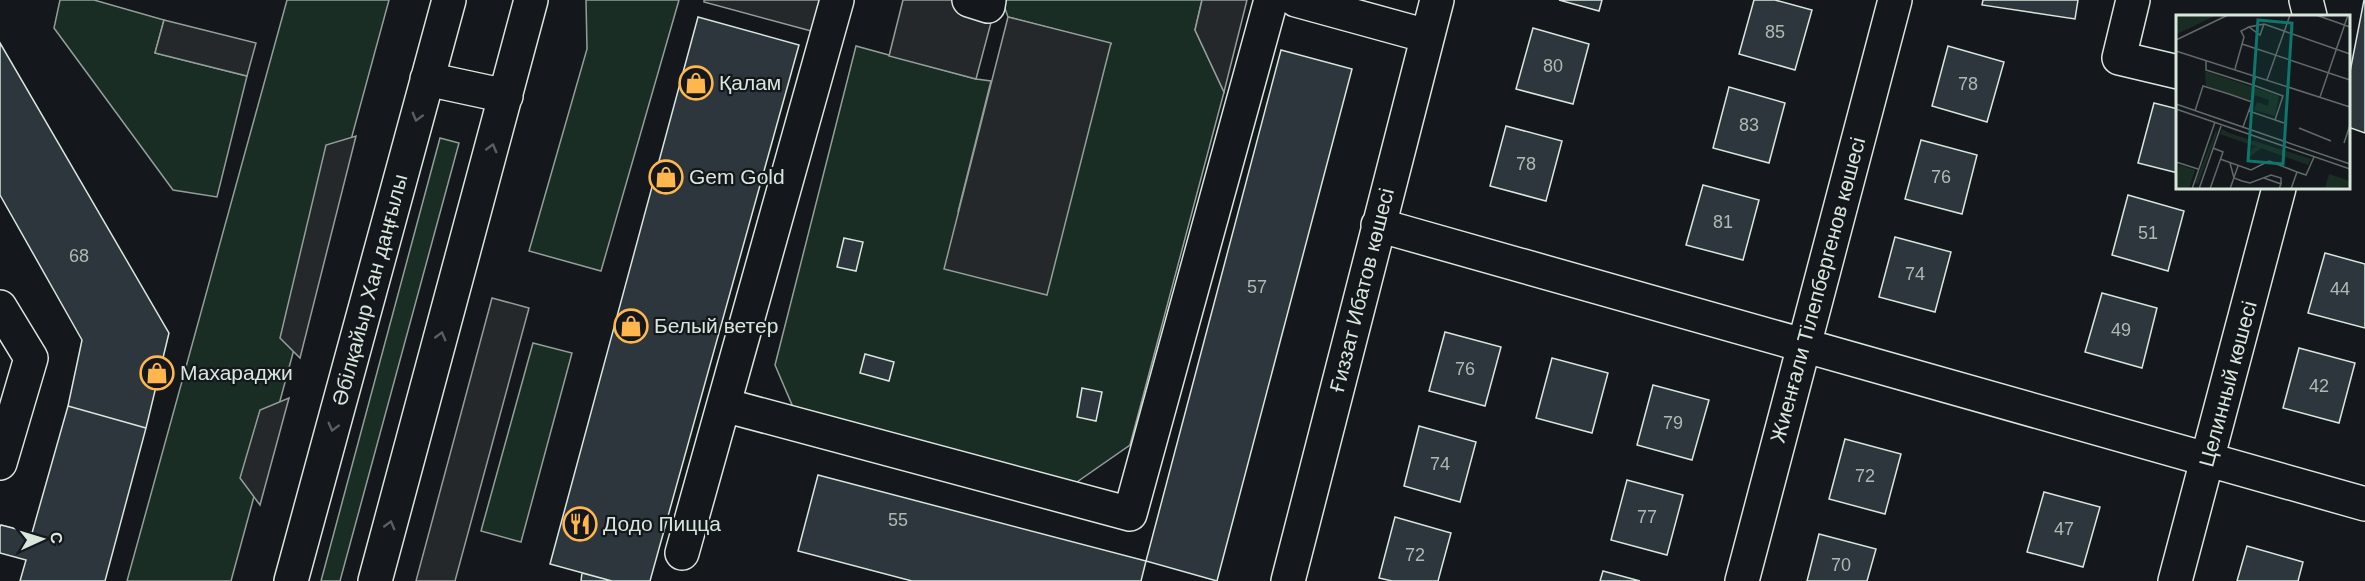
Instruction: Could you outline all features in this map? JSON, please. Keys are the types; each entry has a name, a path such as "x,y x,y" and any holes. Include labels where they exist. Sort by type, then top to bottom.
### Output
{"street":[{"name":"Әбілқайыр Хан даңғылы","path":"291,581 449,0"},
{"path":"375,581 531,0"},
{"path":"682,553 837,0"},
{"path":"969,0 988,6 990,0"},
{"path":"724,405 1130,514 1272,0"},
{"path":"1296,0 1427,36"},
{"name":"Ғиззат Ибатов көшесі","path":"1288,581 1437,0"},
{"name":"Жиенғали Тілепбергенов көшесі","path":"1742,581 1895,0"},
{"path":"2133,0 2119,58 2176,72"},
{"path":"2306,0 2310,15"},
{"path":"427,79 506,96"},
{"name":"Целинный көшесі","path":"2175,581 2279,189"},
{"path":"1378,225 2365,504"},
{"path":"0,307 31,358 0,464"}],"green space":[{"path":"60,0 94,0 164,20 155,53 247,76 217,197 173,190 54,28"},
{"path":"287,0 389,0 231,581 127,581"},
{"path":"586,0 679,0 601,271 529,251 587,49"},
{"path":"1002,0 1202,0 1195,30 1224,92 1130,445 1074,484 793,407 775,365 856,46 976,79 991,81 958,212 1111,44 1008,17"},
{"path":"440,138 459,143 340,581 321,581"},
{"path":"533,343 572,353 521,542 481,531"}],"shaded area":[{"path":"704,0 852,0 841,39 704,2"},
{"path":"903,0 997,0 976,79 889,56"},
{"path":"1202,0 1247,0 1224,92 1195,30"},
{"path":"1008,17 1111,43 1047,295 944,269"},
{"path":"164,20 256,43 247,76 155,53"},
{"path":"356,136 300,358 280,338 326,145"},
{"path":"492,298 529,308 455,581 416,581"},
{"path":"289,398 260,505 240,478 260,410"}],"building":[{"path":"1559,0 1602,0 1599,11"},
{"path":"1754,0 1775,0 1812,10 1795,70 1739,54"},
{"path":"1983,0 2078,0 2075,19 1982,5"},
{"path":"2365,0 2365,133 2350,128 2350,72"},
{"path":"698,17 799,45 650,581 612,581 550,564"},
{"path":"1533,28 1589,44 1573,104 1516,89"},
{"path":"0,43 169,333 146,428 68,406 82,340 0,195"},
{"path":"1948,46 2004,62 1987,122 1932,106"},
{"path":"1281,50 1352,69 1217,581 1146,561"},
{"path":"1729,87 1785,103 1769,163 1713,148"},
{"path":"2154,103 2176,108 2176,172 2138,163"},
{"path":"1506,126 1562,141 1546,201 1490,186"},
{"path":"1921,140 1977,155 1962,214 1905,199"},
{"path":"1703,185 1759,200 1743,260 1686,245"},
{"path":"2128,195 2184,211 2168,271 2112,255"},
{"path":"1895,237 1951,252 1935,312 1879,297"},
{"path":"844,238 863,242 856,271 837,267"},
{"path":"2325,253 2365,264 2365,328 2308,313"},
{"path":"2102,293 2157,308 2142,368 2085,352"},
{"path":"1445,332 1501,347 1485,406 1429,391"},
{"path":"2299,348 2355,363 2339,423 2283,408"},
{"path":"865,354 894,362 889,381 860,373"},
{"path":"1552,358 1608,373 1592,433 1536,418"},
{"path":"1653,385 1709,400 1692,460 1637,445"},
{"path":"1082,388 1102,392 1096,421 1077,417"},
{"path":"68,406 146,428 105,581 20,581 26,560 0,553 0,527 1,525 32,533"},
{"path":"1419,426 1476,442 1460,502 1404,486"},
{"path":"1845,439 1901,454 1885,514 1829,499"},
{"path":"818,475 1146,561 1141,581 912,581 798,551"},
{"path":"1627,480 1683,495 1667,555 1611,540"},
{"path":"2044,492 2100,507 2083,567 2027,552"},
{"path":"1395,517 1451,533 1438,581 1392,581 1379,578"},
{"path":"1819,534 1876,549 1867,581 1807,581"},
{"path":"2247,546 2303,562 2298,581 2237,581"},
{"path":"1603,571 1640,581 1600,581"},
{"path":"582,573 612,581 581,581"}],"place":[{"name":"Қалам","path":"696,83"},
{"name":"Gem Gold","path":"666,177"},
{"name":"Белый ветер","path":"631,326"},
{"name":"Махараджи","path":"157,373"},
{"name":"Додо Пицца","path":"580,524"}]}
